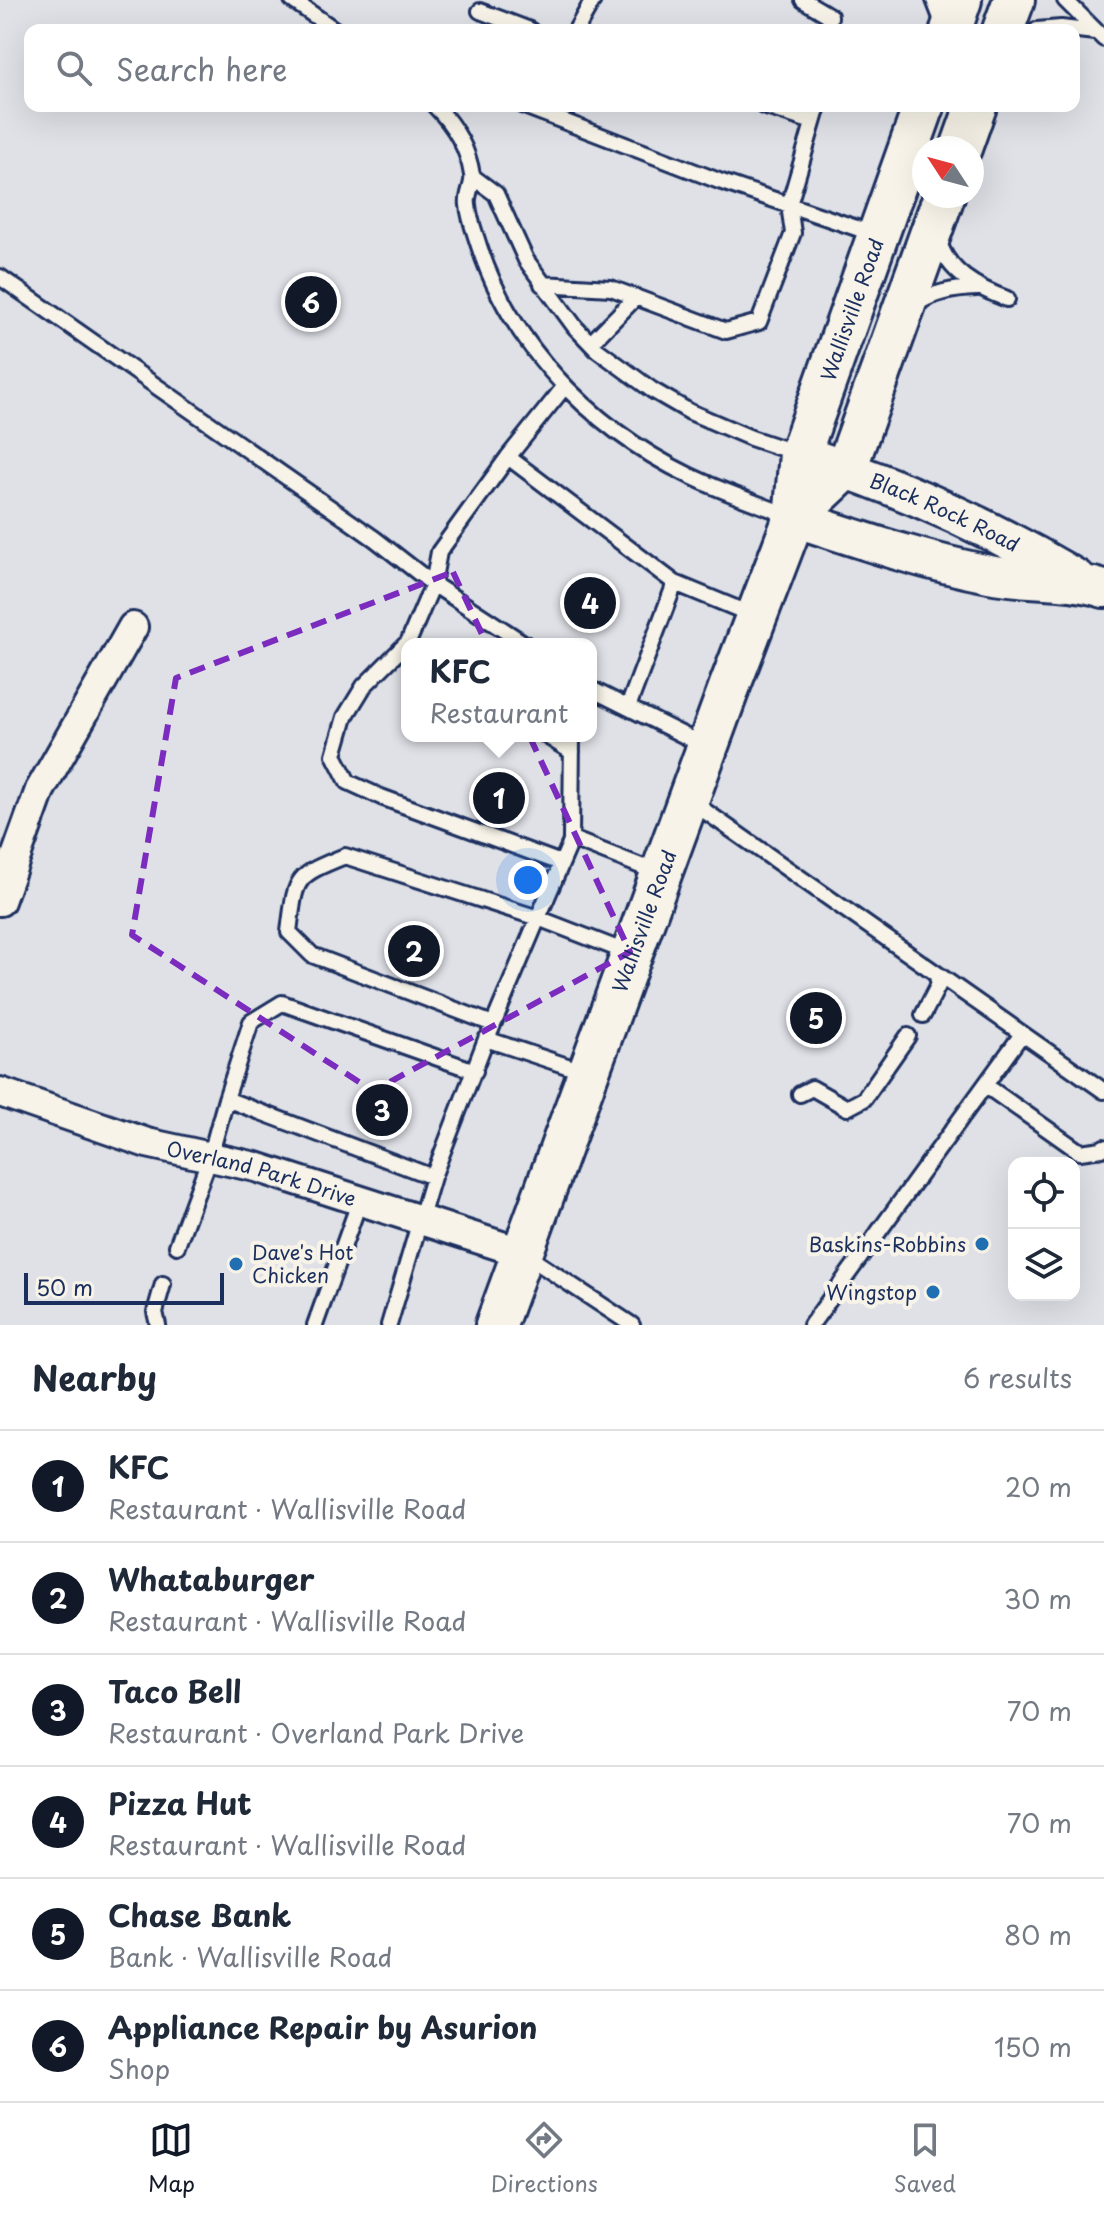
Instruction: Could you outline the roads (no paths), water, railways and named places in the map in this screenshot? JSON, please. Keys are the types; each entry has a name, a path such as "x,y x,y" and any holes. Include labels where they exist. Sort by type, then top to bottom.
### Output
{"main road":[{"path":"951,24 961,0"},
{"path":"978,24 983,0"},
{"path":"1005,24 1014,0"},
{"name":"Wallisville Road","path":"496,1325 794,518 800,454 922,112"},
{"path":"963,133 973,112"},
{"name":"Wallisville Road","path":"794,518 846,469 939,210"}],"street":[{"name":"Black Rock Road","path":"800,454 884,482 1010,539 1094,586"},
{"name":"Black Rock Road","path":"794,518 884,548 991,575 1094,586"},
{"path":"0,901 40,790 133,627"},
{"name":"Overland Park Drive","path":"0,1092 147,1143 256,1167 523,1253"}],"lane":[{"path":"292,0 326,24"},
{"path":"579,24 593,0"},
{"path":"803,0 830,16 829,24"},
{"path":"934,0 945,24"},
{"path":"1065,0 1099,36"},
{"path":"480,11 514,24"},
{"path":"441,112 457,129 473,177 467,202 490,276 543,364 594,415 669,464 708,484 794,518"},
{"path":"540,112 719,181 878,235"},
{"path":"782,112 813,122"},
{"path":"542,284 611,288 726,331 759,322 793,233 789,205 816,112"},
{"path":"473,177 496,194 526,260 575,327 591,343 627,372 690,412 751,438 800,454"},
{"path":"939,210 941,250 977,288 1007,299"},
{"path":"0,277 362,530 433,584 516,638"},
{"path":"901,315 927,297 951,290 977,288"},
{"path":"591,343 636,297"},
{"path":"410,638 433,584 439,552 508,457 565,386"},
{"path":"508,457 675,583 756,617"},
{"path":"628,707 675,583"},
{"path":"401,651 364,686 345,717 334,755 348,782 561,863"},
{"path":"597,694 707,747"},
{"path":"556,742 572,752"},
{"path":"389,1325 433,1177 486,1039 571,839 572,742"},
{"path":"688,799 1104,1091"},
{"path":"571,839 661,874"},
{"path":"493,1024 312,955 289,932 295,887 305,872 345,856 538,918 632,954"},
{"path":"923,1015 939,984 936,973"},
{"path":"177,1246 210,1157 251,1022 282,1003 475,1071"},
{"path":"811,1325 1022,1034"},
{"path":"800,1094 812,1088 847,1108 864,1099 908,1036"},
{"path":"486,1039 588,1073"},
{"path":"985,1085 1080,1152 1104,1147"},
{"path":"226,1099 433,1177"},
{"path":"315,1325 360,1200"},
{"path":"523,1253 632,1325"},
{"path":"158,1325 155,1312 163,1284"}],"place":[{"name":"Appliance Repair by Asurion","path":"311,302"},
{"name":"Pizza Hut","path":"590,603"},
{"name":"KFC","path":"499,798"},
{"name":"Whataburger","path":"414,951"},
{"name":"Chase Bank","path":"816,1018"},
{"name":"Taco Bell","path":"382,1110"},
{"name":"Baskins-Robbins","path":"982,1244"},
{"name":"Dave's Hot Chicken","path":"236,1264"},
{"name":"Wingstop","path":"933,1292"}]}
